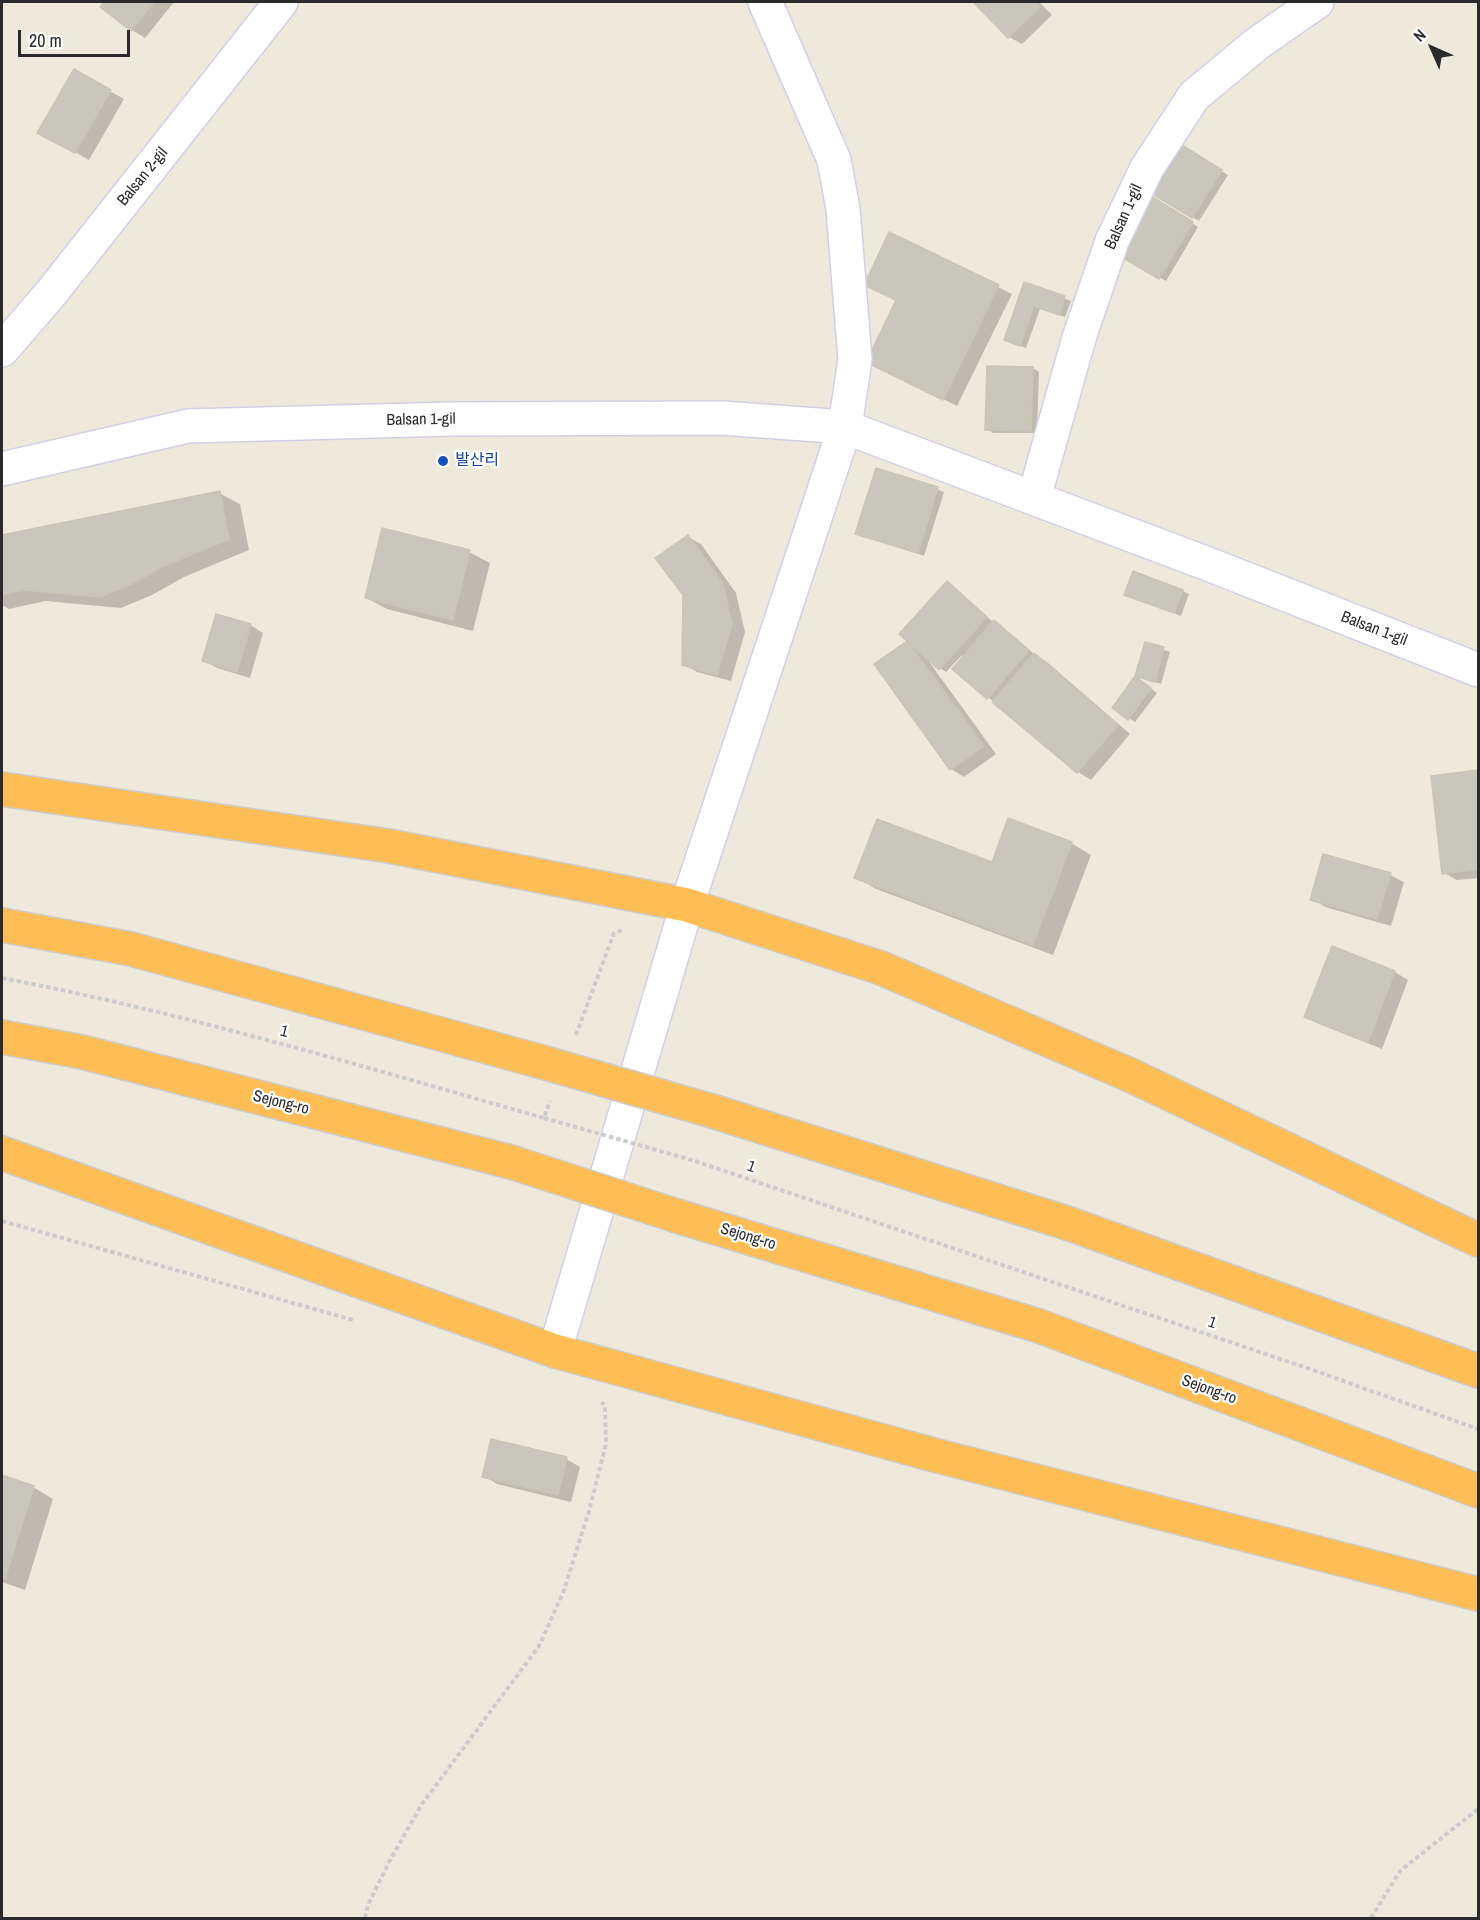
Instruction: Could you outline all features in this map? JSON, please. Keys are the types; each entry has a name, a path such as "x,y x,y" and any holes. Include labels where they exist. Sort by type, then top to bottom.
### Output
{"highway":[{"path":"2,789 389,846 687,905 880,968 1130,1075 1479,1240"},
{"path":"2,925 131,949 543,1062 711,1111 1067,1223 1479,1371"},
{"name":"Sejong-ro","path":"2,1037 82,1052 511,1162 677,1216 1039,1326 1479,1491"},
{"path":"2,1153 555,1351 934,1455 1479,1594"}],"street":[{"name":"Balsan 2-gil","path":"2,350 74,264 281,2"},
{"path":"555,1351 687,905 845,427 855,359 843,209 834,160 765,2"},
{"name":"Balsan 1-gil","path":"1034,498 1079,338 1108,252 1147,168 1194,96 1258,43 1317,2"},
{"name":"Balsan 1-gil","path":"2,469 188,426 451,419 722,418 845,427 1479,670"}],"path":[{"path":"573,1042 614,933 625,929"},
{"name":"1","path":"2,978 289,1046 695,1161 1307,1368 1479,1429"},
{"path":"544,1118 552,1096"},
{"path":"2,1221 361,1322"},
{"path":"365,1918 389,1862 422,1804 539,1646 563,1593 589,1511 606,1444 605,1407 600,1398"},
{"path":"1371,1918 1400,1870 1479,1809"}],"building":[{"path":"104,2 154,2 131,31 100,7"},
{"path":"973,2 1035,2 1040,7 1008,38"},
{"path":"74,69 111,90 75,153 37,133"},
{"path":"1177,142 1222,170 1192,218 1146,190"},
{"path":"1149,195 1193,222 1159,279 1115,253"},
{"path":"889,232 999,285 943,400 866,362 896,300 864,285"},
{"path":"1024,282 1065,296 1059,315 1034,306 1020,346 1004,340"},
{"path":"987,366 1033,367 1031,431 985,430"},
{"path":"876,468 938,487 918,553 855,534"},
{"path":"220,491 229,539 164,566 131,584 100,597 24,590 2,595 2,535"},
{"path":"382,528 470,550 453,620 365,598"},
{"path":"688,535 723,584 732,624 717,675 682,665 683,595 655,558"},
{"path":"1133,571 1183,590 1174,613 1124,595"},
{"path":"947,581 987,617 939,670 899,634"},
{"path":"216,614 251,624 237,672 202,661"},
{"path":"994,620 1029,650 987,699 952,669"},
{"path":"907,641 984,746 950,770 874,664"},
{"path":"1145,642 1164,647 1155,682 1135,676"},
{"path":"1034,653 1118,725 1077,773 992,702"},
{"path":"1135,676 1151,688 1128,720 1112,708"},
{"path":"1478,770 1478,869 1442,874 1431,776"},
{"path":"1008,818 1072,842 1033,945 854,878 877,819 992,862"},
{"path":"1323,854 1391,873 1377,919 1310,900"},
{"path":"1332,946 1395,971 1368,1042 1304,1017"},
{"path":"491,1439 567,1457 558,1495 482,1477"},
{"path":"2,1475 34,1486 5,1579 2,1578"}],"place":[{"name":"발산리","path":"443,461"}]}
